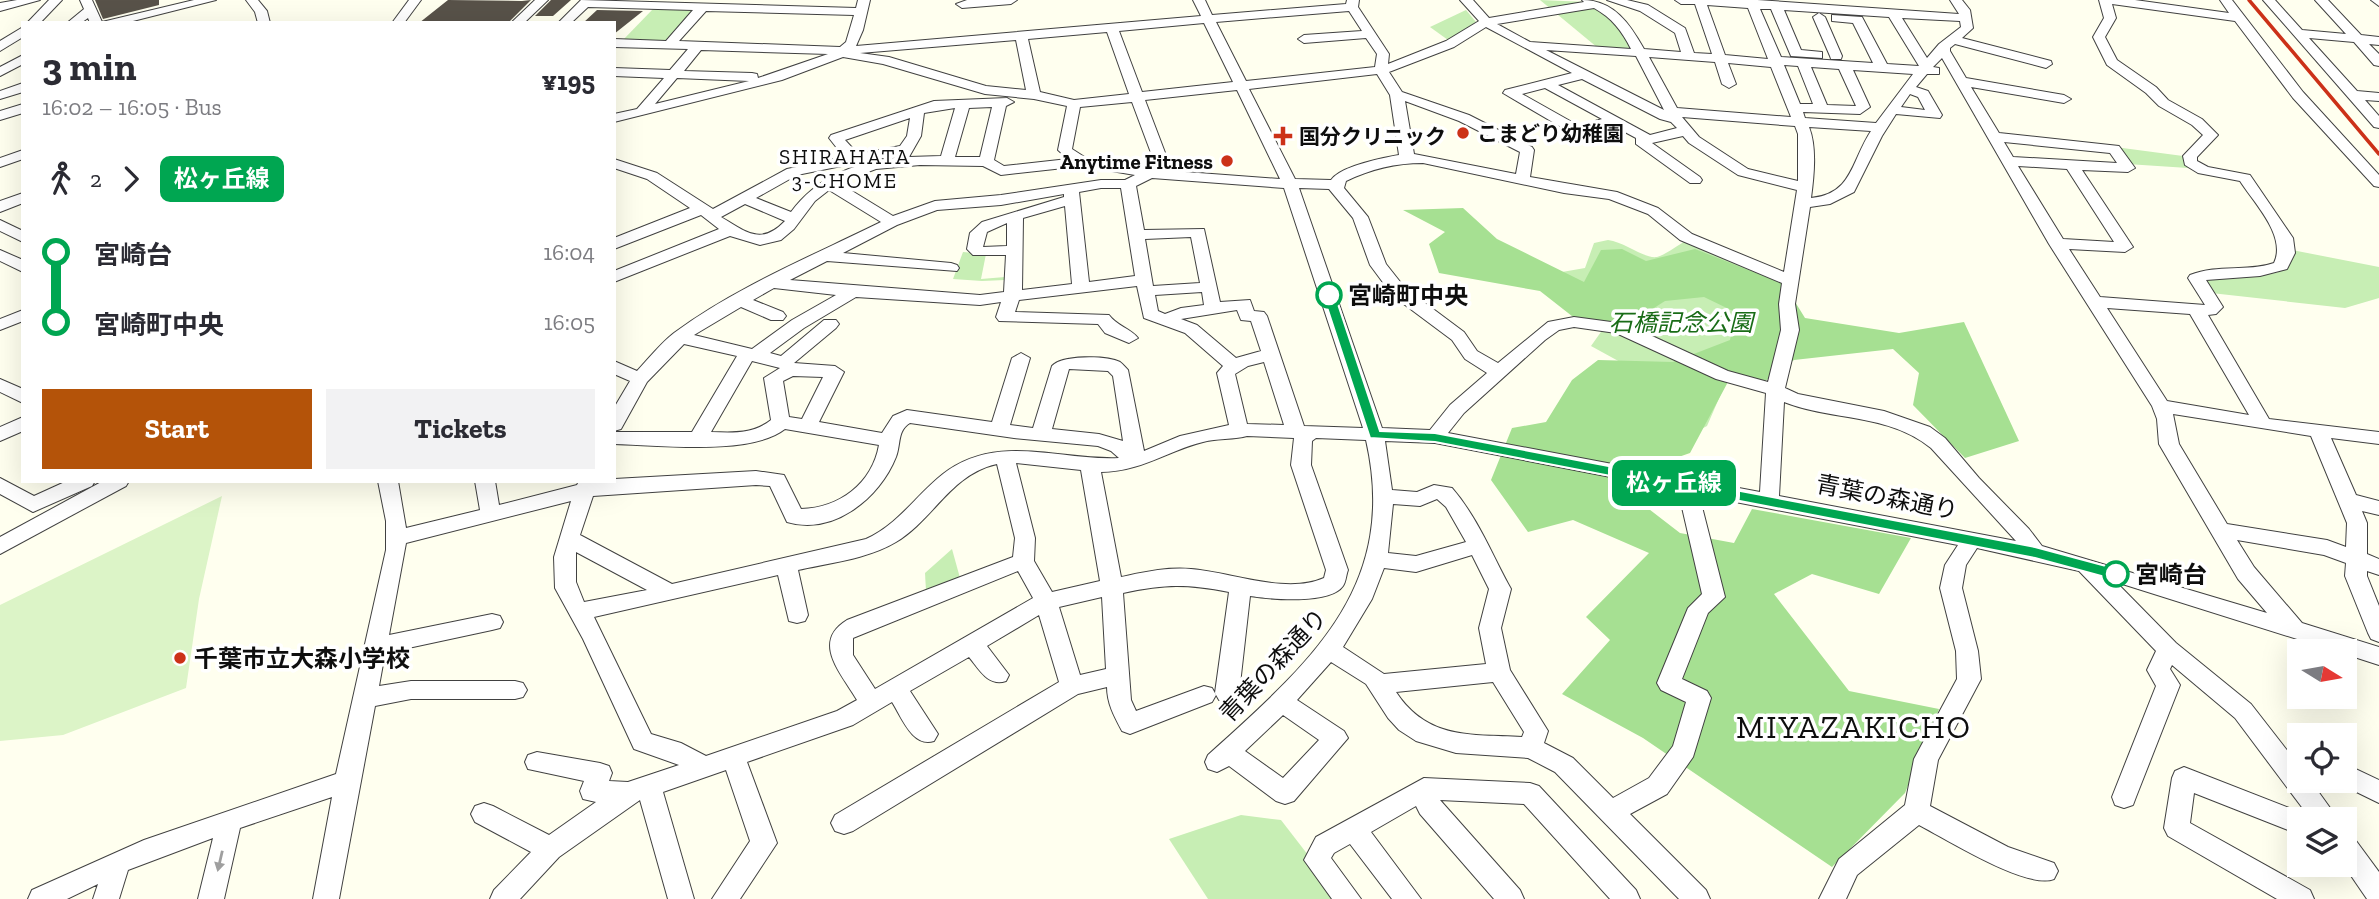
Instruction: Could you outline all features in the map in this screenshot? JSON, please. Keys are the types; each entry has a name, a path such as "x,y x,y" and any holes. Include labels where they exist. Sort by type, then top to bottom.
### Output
{"street":[{"path":"0,16 5,6 34,0"},
{"path":"35,21 56,0"},
{"path":"116,21 210,0"},
{"path":"252,0 261,11 264,21"},
{"path":"399,21 415,0"},
{"path":"518,21 542,0"},
{"path":"616,117 645,108 712,95 1011,0"},
{"name":"青葉の森通り","path":"1199,0 1289,183 1375,435 1384,496 1377,559 1362,598 1329,649 1222,757 1284,793 1336,738 1280,701"},
{"path":"1466,0 1486,22 1677,121 1743,172 1825,201 1849,189 1881,128 1908,88 1939,53 1967,28 1967,18 1956,0"},
{"path":"1613,0 1644,8 1681,31 1689,56"},
{"path":"1681,0 1752,2 1777,10 1858,20 1879,63"},
{"path":"1874,0 1926,69"},
{"path":"1910,0 1918,15"},
{"path":"2095,302 2210,310 2215,307 2196,278 2216,271 2268,272 2281,266 2287,253 2285,239 2245,178 2211,174 2198,169 2190,162 2190,156 2211,135 2208,130 2155,97 2151,90 2112,62 2099,37 2100,31 2110,18 2108,0 2238,18"},
{"path":"2226,0 2338,142 2379,183"},
{"path":"2269,0 2350,94 2377,120"},
{"path":"2321,0 2379,62"},
{"path":"566,21 587,1 701,9 862,6 851,45 844,51"},
{"path":"1700,1 1729,84"},
{"path":"620,43 844,51 850,56 884,60 985,90 1034,95 1074,104 1381,70 1401,65 1450,44 1486,22 1592,2 1619,20 1642,52 1677,121"},
{"path":"1752,2 1805,134 1803,195 1787,304 1790,330 1775,390 1769,501"},
{"path":"964,17 1021,36 1208,20 1352,3 1383,54 1381,70 1397,95 1407,158"},
{"path":"75,21 88,4 95,21"},
{"path":"668,45 701,9"},
{"path":"1777,10 1967,18"},
{"path":"1777,10 1796,53 1840,61"},
{"path":"1695,180 1641,141 1677,121 1798,115 1822,110 1854,112 1863,107 1819,17"},
{"path":"1112,29 1138,97 1158,174"},
{"path":"0,47 21,32"},
{"path":"2298,33 2379,41"},
{"path":"1304,39 1370,34"},
{"path":"1021,36 1034,95"},
{"path":"645,108 698,46"},
{"path":"1532,46 1776,62 1879,63 1926,69 2064,99"},
{"path":"1949,46 2046,64"},
{"path":"1949,46 1959,76 2008,161 2057,244 2161,406 2166,419 2169,444 2257,588 2293,628"},
{"path":"0,54 21,57"},
{"path":"0,72 21,58"},
{"path":"1803,62 1822,110"},
{"path":"616,72 768,78"},
{"path":"1585,74 1510,93 1577,131 1614,120"},
{"path":"1547,84 1648,139"},
{"path":"0,95 21,88"},
{"path":"1893,110 1936,115 1923,94 1908,88"},
{"path":"2350,94 2379,97"},
{"path":"1397,95 1421,101 1486,127 1527,150 1522,180"},
{"path":"853,158 836,138 934,105 1056,100"},
{"path":"986,162 1000,102"},
{"path":"616,104 645,108"},
{"path":"947,161 962,104"},
{"path":"1074,104 1065,150 1082,162"},
{"path":"0,116 21,109"},
{"path":"616,164 652,176 731,230 752,241 768,240 794,219 805,202 844,174 903,155 914,136 918,110"},
{"path":"1798,115 1881,128"},
{"path":"1994,137 2114,149 2128,168 2008,161"},
{"path":"0,163 21,155"},
{"path":"616,243 744,198 792,173 853,158 903,155 947,161 986,162 1001,171 1082,162 1158,174 1337,185"},
{"path":"1499,372 1471,355 1458,336 1399,292 1378,265 1360,217 1336,188 1339,179 1359,169 1407,158 1612,195 1653,211 1686,237 1790,279"},
{"path":"2057,244 2125,247 2072,165"},
{"path":"1014,250 979,252 975,249 976,237 981,229 1101,184 1128,184 1158,174"},
{"path":"830,183 892,222"},
{"path":"1128,184 1150,314 1191,328 1233,365"},
{"path":"616,425 640,379 679,337 771,283 892,222 935,206 1071,195"},
{"path":"1071,195 1081,287"},
{"path":"0,207 21,198"},
{"path":"744,198 794,219"},
{"path":"1015,217 1014,289 1004,317 1103,319 1111,329 1129,338"},
{"path":"0,225 21,235"},
{"path":"616,276 731,230"},
{"path":"1137,235 1198,232 1213,308"},
{"path":"635,236 663,259"},
{"path":"0,255 21,266"},
{"path":"825,256 945,267"},
{"path":"921,298 945,267"},
{"path":"771,283 921,298 980,300 1081,287 1209,287"},
{"path":"698,439 750,355 853,292"},
{"path":"739,300 777,316"},
{"path":"510,897 550,849 638,789 845,718 1046,601 1164,576 1193,578 1240,587 1299,591 1324,588 1334,583 1337,570 1301,465 1302,433 1258,316 1247,316 1244,304 1181,313 1168,319"},
{"path":"2196,309 2263,424"},
{"path":"0,325 21,316"},
{"path":"1435,437 1457,409 1539,335 1554,326 1574,322 1619,328 1722,375 1775,390 1793,399 1877,415 1923,431 1938,443 1972,484 2022,534 2035,552"},
{"path":"781,422 773,378 830,324"},
{"path":"679,337 787,366 835,372 808,426"},
{"path":"1240,432 1226,373 1233,365 1249,358 1271,355"},
{"path":"999,430 1021,358"},
{"path":"1041,434 1061,366 1069,363 1113,366 1122,374 1134,450 1133,460"},
{"path":"616,368 640,379"},
{"path":"0,385 21,396"},
{"path":"2161,406 2263,424 2379,438"},
{"path":"397,538 491,516 587,485 756,478 777,480 794,517 814,517 841,510 865,494 887,455 888,440 897,421 907,416 999,430 1099,440 1118,446 1133,460"},
{"path":"616,427 698,439 743,439 766,433 781,422 888,440"},
{"path":"0,435 21,424"},
{"path":"578,611 670,593 871,545 891,537 908,525 942,485 984,460 1048,457 1090,464 1121,464 1208,434 1240,432 1375,435"},
{"path":"2319,432 2349,501 2369,564"},
{"name":"青葉の森通り","path":"1375,435 1435,437 2035,552 2086,565 2379,656"},
{"path":"1005,457 1025,538 1023,561 1046,601 1072,686"},
{"path":"1090,464 1112,586 1119,700 1130,724 1216,694 1240,587"},
{"path":"0,485 33,505 81,483"},
{"path":"0,546 115,483"},
{"path":"326,899 347,781 397,538 388,483"},
{"path":"485,483 491,516"},
{"path":"587,485 570,539 565,581 569,596 643,741 672,750 704,766"},
{"path":"1612,812 1658,786 1684,750 1699,698 1668,683 1699,608 1714,597 1687,485"},
{"path":"1384,496 1420,499 1434,492 1445,493 1458,506 1500,589 1490,628 1499,672 1536,732 1531,748"},
{"path":"2349,501 2379,508"},
{"path":"2221,530 2327,548 2369,564"},
{"path":"570,539 670,593"},
{"path":"1832,899 1847,867 1917,811 1926,759 1969,679 1967,651 1951,588 1956,565 1971,540"},
{"path":"1377,559 1416,564 1476,546"},
{"path":"871,703 842,656 842,634 855,626 1023,561"},
{"path":"2369,564 2356,576 2379,633"},
{"path":"786,565 797,615"},
{"path":"2086,565 2168,649 2243,711 2316,807"},
{"path":"1324,588 1362,598"},
{"path":"376,646 492,622"},
{"path":"972,645 999,675"},
{"path":"1329,649 1367,672 1380,684 1396,711 1407,723 1424,734 1456,743 1531,748 1564,765 1697,899"},
{"path":"2124,797 2168,685 2158,670 2168,649"},
{"path":"1380,684 1499,672"},
{"path":"844,823 1072,686 1119,675"},
{"path":"896,689 926,734"},
{"path":"365,698 411,690 515,690"},
{"path":"2272,747 2287,752"},
{"path":"724,899 764,843 733,756"},
{"path":"537,762 600,773 592,791 638,789"},
{"path":"2287,819 2184,778 2176,828 2301,899"},
{"path":"41,899 118,862 347,781"},
{"path":"2357,781 2379,792"},
{"path":"638,789 681,899"},
{"path":"1424,789 1429,806 1511,899"},
{"path":"1348,899 1317,860 1325,845 1424,789 1530,794 1628,899"},
{"path":"1917,811 2001,856 2045,871"},
{"path":"484,814 550,849"},
{"path":"211,899 229,823"},
{"path":"1354,830 1408,899"},
{"path":"106,899 118,862"},
{"path":"2357,863 2379,894"}],"green space":[{"path":"1540,0 1588,2 1610,18 1634,48 1598,48"},
{"path":"653,9 696,10 668,41 622,41"},
{"path":"1466,10 1476,22 1448,40 1430,27"},
{"path":"2115,147 2183,156 2188,168 2127,164"},
{"path":"1463,208 1497,239 1584,282 1601,250 1622,249 1646,261 1695,249 1784,284 1805,318 1899,333 1964,322 2019,441 1965,458 1913,405 1919,373 1893,349 1794,360 1764,382 1729,380 1690,453 1650,467 1632,496 1680,533 1734,543 1752,509 1911,538 1879,594 1812,574 1774,594 1849,691 1939,709 1905,793 1832,867 1643,738 1562,694 1610,640 1586,617 1649,553 1573,520 1528,532 1491,480 1512,428 1546,422 1572,380 1598,360 1673,362 1730,340 1735,312 1704,297 1665,301 1624,327 1577,320 1540,291 1439,273 1429,244 1445,232 1403,210"},
{"name":"石橋記念公園","path":"1608,240 1657,257 1687,240 1780,282 1779,296 1730,373 1707,426 1639,461 1622,363 1591,346 1608,322 1562,272 1585,268 1594,243"},
{"path":"2292,250 2379,267 2379,298 2345,308 2211,293 2204,283 2205,278 2276,273 2288,264"},
{"path":"963,252 986,254 981,279 1005,277 1005,280 953,279"},
{"path":"222,496 199,599 186,688 63,735 0,741 0,605"},
{"path":"952,549 960,578 926,591 925,573"},
{"path":"1241,815 1281,820 1342,899 1208,899 1169,839"}],"building":[{"path":"95,0 159,0 159,5 103,19"},
{"path":"448,0 531,0 510,21 422,21"},
{"path":"551,0 571,0 553,16 535,16"},
{"path":"597,10 643,11 616,32 616,21 585,21"}],"railway":[{"path":"2249,0 2379,154"}],"bus line":[{"name":"松ヶ丘線","path":"1329,295 1375,435 1435,437 2035,552 2116,574"}],"place":[{"name":"こまどり幼稚園","path":"1463,133"},
{"name":"国分クリニック","path":"1283,136"},
{"name":"Anytime Fitness","path":"1227,161"},
{"name":"宮崎町中央","path":"1329,295"},
{"name":"宮崎台","path":"2116,574"},
{"name":"千葉市立大森小学校","path":"180,658"}],"district":[{"name":"SHIRAHATA 3-CHOME","path":"845,168"},
{"name":"MIYAZAKICHO","path":"1854,727"}]}
